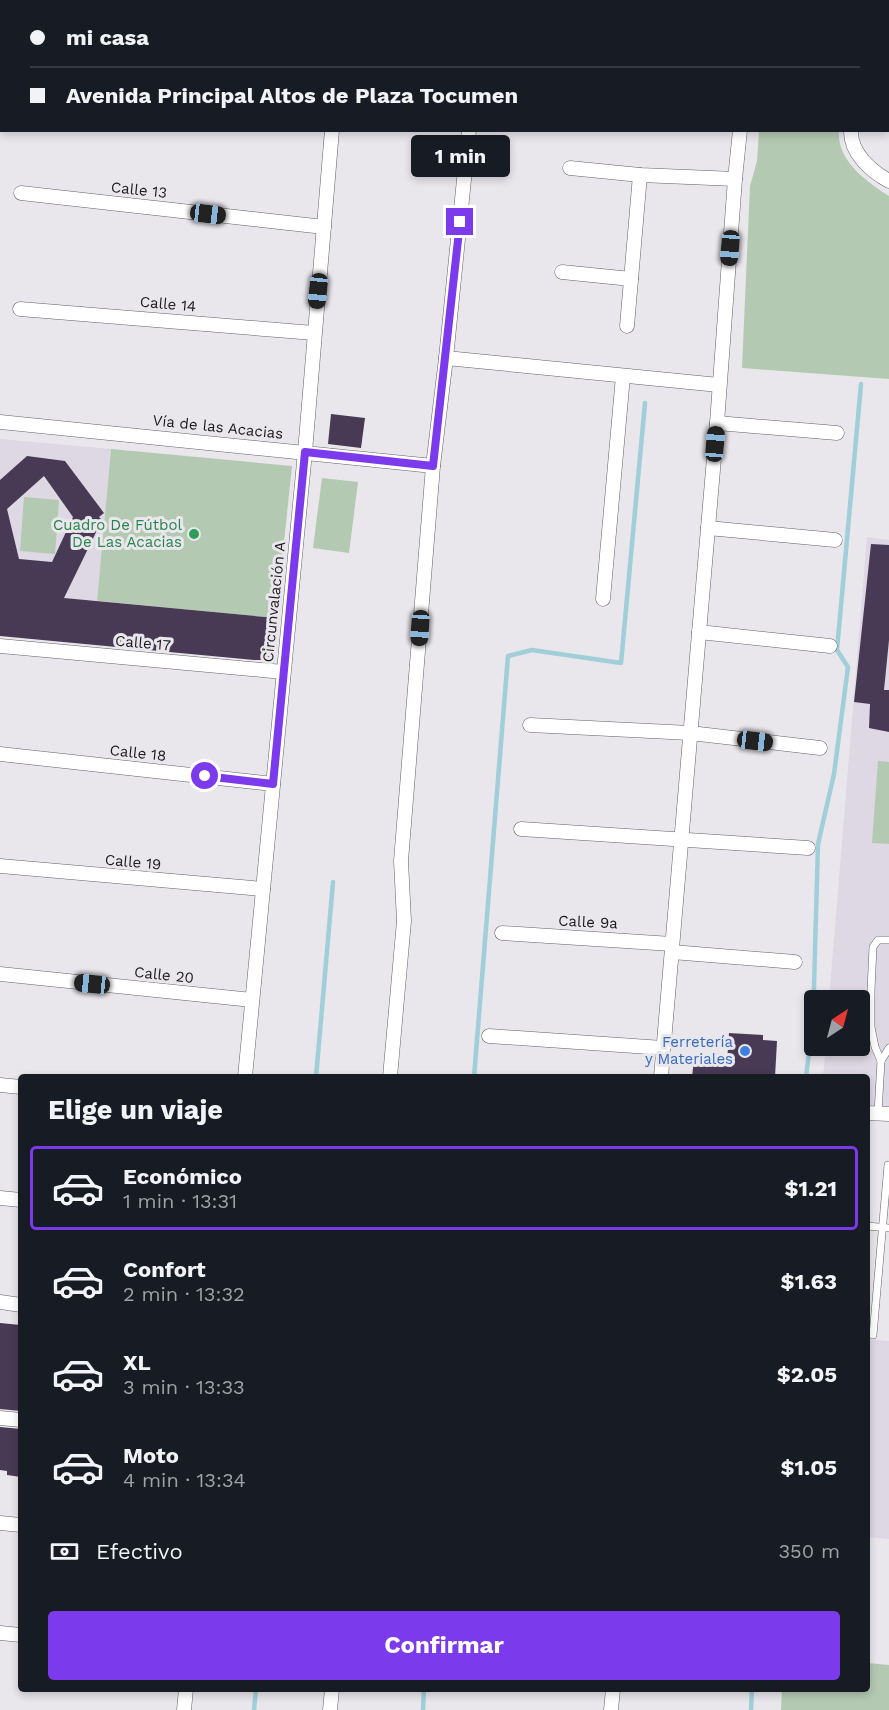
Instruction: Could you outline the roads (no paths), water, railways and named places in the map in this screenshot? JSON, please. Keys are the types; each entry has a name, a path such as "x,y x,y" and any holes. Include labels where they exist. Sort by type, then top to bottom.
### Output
{"street":[{"name":"Circunvalación A","path":"245,1074 305,452 332,132"},
{"path":"390,1074 404,921 401,861 433,466 469,132"},
{"path":"661,1074 740,132"},
{"path":"851,132 850,139 862,160 873,172 889,181"},
{"path":"570,168 640,175 735,179"},
{"path":"627,326 640,175"},
{"name":"Calle 13","path":"21,193 324,227"},
{"path":"562,272 631,279"},
{"name":"Calle 14","path":"20,309 314,333"},
{"path":"446,358 719,385"},
{"path":"603,598 622,376"},
{"name":"Vía de las Acacias","path":"0,422 433,466"},
{"path":"717,423 837,433"},
{"path":"708,528 835,540"},
{"path":"699,632 830,646"},
{"name":"Calle 17","path":"0,646 284,672"},
{"path":"530,725 690,733 820,748"},
{"name":"Calle 18","path":"0,754 273,784"},
{"path":"521,829 808,848"},
{"name":"Calle 19","path":"0,867 263,890"},
{"name":"Calle 9a","path":"501,933 672,948 795,962"},
{"name":"Calle 20","path":"0,974 252,1000"},
{"path":"489,1036 663,1048"},
{"path":"0,1085 18,1087"},
{"path":"0,1198 18,1200"},
{"path":"0,1302 18,1305"},
{"path":"0,1418 18,1420"},
{"path":"0,1523 18,1525"},
{"path":"0,1633 18,1635"},
{"path":"184,1710 186,1692"},
{"path":"330,1710 332,1692"},
{"path":"611,1710 613,1692"}],"lane":[{"path":"878,1113 881,1060 875,1047 871,1027 873,947 878,940 889,940"},
{"path":"881,1060 889,1048"},
{"path":"873,1335 886,1228 888,1165"},
{"path":"870,1226 886,1228"}],"waterway":[{"path":"806,1074 813,1021 818,844 834,774 848,667 837,650 861,384"},
{"path":"474,1074 508,656 532,650 621,663 645,403"},
{"path":"316,1074 333,882"},
{"path":"254,1710 256,1692"},
{"path":"423,1710 424,1692"},
{"path":"751,1710 752,1692"}],"place":[{"name":"Cuadro De Fútbol De Las Acacias","path":"194,534"},
{"name":"Ferretería y Materiales","path":"745,1051"}]}
